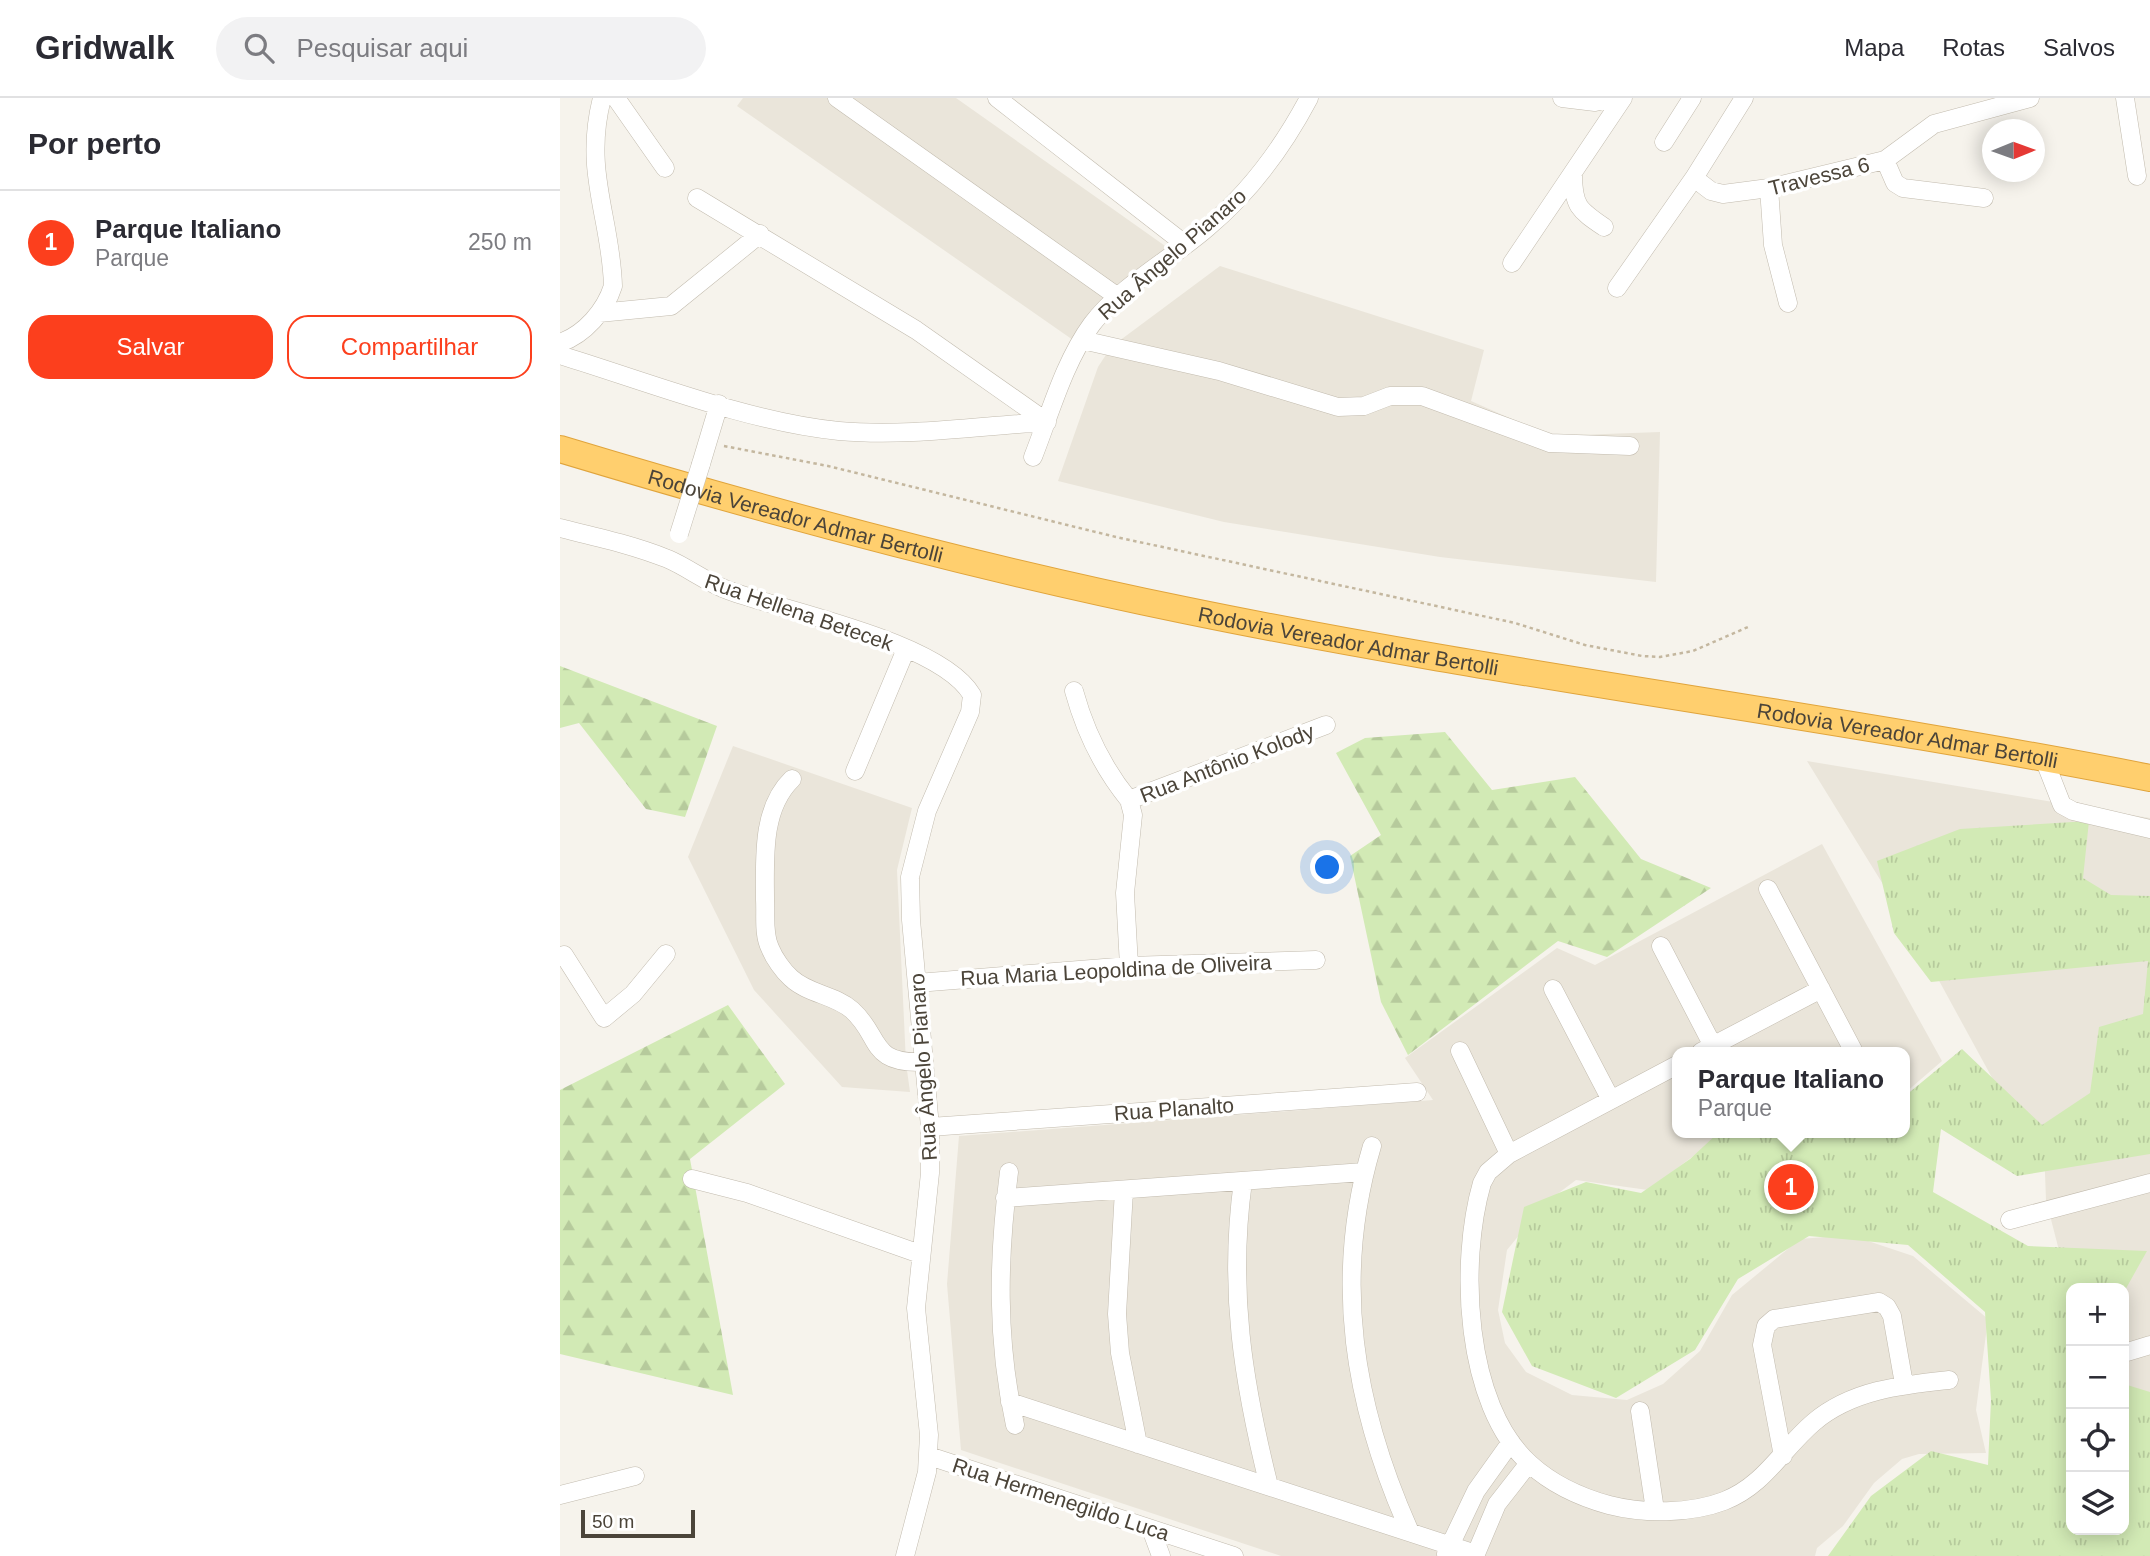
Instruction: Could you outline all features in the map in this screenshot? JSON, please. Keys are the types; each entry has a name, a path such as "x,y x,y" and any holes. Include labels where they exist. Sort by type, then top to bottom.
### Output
{"highway":[{"name":"Rodovia Vereador Admar Bertolli","path":"560,449 739,501 908,545 1185,610 2150,778"}],"street":[{"path":"560,343 580,334 609,299 613,286 595,177 596,135 602,98"},
{"path":"616,98 666,168"},
{"path":"837,98 1118,298"},
{"path":"997,98 1186,245"},
{"name":"Rua Ângelo Pianaro","path":"1033,457 1082,340 1118,298 1227,211 1278,150 1309,98"},
{"path":"1565,99 1595,102 1613,98"},
{"path":"1512,263 1623,98"},
{"path":"1664,142 1692,98"},
{"path":"1617,289 1739,112 1744,98"},
{"name":"Travessa 6","path":"1694,178 1711,191 1723,194 1769,188 1885,159 1934,124 2030,98"},
{"path":"2125,98 2137,176"},
{"path":"1885,159 1895,183 1903,188 1984,198"},
{"path":"1573,174 1573,192 1578,207 1604,228"},
{"path":"1769,188 1773,246 1787,303"},
{"path":"697,198 916,330 1047,422"},
{"path":"598,313 671,306 760,234"},
{"path":"1082,340 1219,371 1338,407 1364,406 1390,396 1422,396 1550,443 1630,446"},
{"path":"560,355 719,404 806,426 860,432 1047,422"},
{"path":"671,560 719,404"},
{"name":"Rua Hellena Betecek","path":"560,528 628,545 671,560 730,591 906,649 959,678 972,695 970,712"},
{"path":"855,771 906,649"},
{"path":"1074,691 1088,733 1115,784 1129,800"},
{"name":"Rua Ângelo Pianaro","path":"905,1556 929,1456 929,1414 916,1308 930,1173 930,1127 910,900 914,856 927,811 970,712"},
{"name":"Rua Antônio Kolody","path":"1129,966 1124,912 1133,815 1129,800 1326,726"},
{"path":"2044,759 2062,805 2073,811 2150,830"},
{"path":"792,779 781,790 766,839 766,927 769,947 798,984 853,1010 882,1051 906,1063 925,1062"},
{"path":"1768,888 1851,1047"},
{"path":"1661,946 1706,1047"},
{"path":"560,957 564,955 604,1018 633,994 666,954"},
{"name":"Rua Maria Leopoldina de Oliveira","path":"917,983 1129,966 1316,960"},
{"path":"1553,989 1611,1100"},
{"path":"1711,1047 1821,989"},
{"path":"1460,1051 1509,1154"},
{"path":"1672,1068 1509,1154 1488,1172 1478,1198 1470,1292 1484,1383 1511,1442 1528,1463 1550,1479 1596,1501 1623,1508 1656,1510 1702,1507 1723,1502 1758,1481 1815,1421 1832,1410 1871,1392 1904,1384 1949,1380"},
{"name":"Rua Planalto","path":"930,1127 1417,1092"},
{"path":"1372,1146 1364,1172 1352,1252 1351,1291 1357,1366 1373,1439 1410,1532"},
{"path":"1009,1172 1005,1199 999,1316 1015,1425"},
{"path":"1005,1199 1364,1172"},
{"path":"692,1179 747,1193 920,1254"},
{"path":"1243,1181 1235,1254 1238,1322 1249,1403 1269,1486"},
{"path":"2010,1220 2150,1183"},
{"path":"1124,1190 1117,1314 1120,1353 1138,1444"},
{"path":"1783,1456 1762,1345 1766,1326 1774,1319 1879,1302 1888,1307 1892,1315 1904,1384"},
{"path":"2129,1352 2150,1346"},
{"path":"1010,1402 1410,1532 1447,1551 1476,1555 1497,1504 1528,1463"},
{"path":"1640,1411 1656,1510"},
{"path":"1447,1551 1476,1492 1511,1442"},
{"name":"Rua Hermenegildo Luca","path":"929,1456 1234,1556"},
{"path":"560,1495 635,1476"},
{"path":"1151,1529 1161,1556"}],"path":[{"path":"707,442 828,466 1116,537 1515,623 1585,645 1619,652 1660,657 1676,654 1711,645 1748,627"}],"shaded area":[{"path":"743,98 956,98 1168,248 1073,340 737,106"},
{"path":"1220,266 1484,350 1471,401 1550,436 1660,432 1656,582 1440,557 1224,522 1058,481 1098,367 1111,347"},
{"path":"733,746 912,808 897,870 906,1063 910,1092 842,1087 754,990 688,857"},
{"path":"1807,761 2150,818 2150,1527 2129,1473 2129,1283 2067,1283 2046,1200 2044,1147 2014,1118 1913,933"},
{"path":"1822,844 1942,1061 1910,1089 1910,1047 1672,1047 1672,1138 1717,1138 1648,1190 1576,1180 1544,1204 1507,1250 1498,1310 1505,1343 1526,1372 1572,1395 1627,1400 1663,1384 1700,1351 1732,1295 1800,1239 1850,1235 1913,1256 1988,1319 1976,1410 1986,1453 1919,1454 1902,1459 1874,1483 1843,1526 1817,1548 1815,1556 1281,1556 961,1450 947,1284 959,1136 1433,1100 1405,1058 1557,948 1595,965"}],"green space":[{"path":"560,666 717,726 685,817 646,809 579,723 560,728"},
{"path":"1445,732 1492,790 1575,777 1641,859 1711,888 1607,957 1558,941 1408,1055 1381,1002 1350,856 1381,835 1336,753 1365,738"},
{"path":"2089,821 2083,878 2111,895 2150,896 2150,1154 2017,1176 1941,1129 1933,1192 2028,1246 2147,1251 2129,1283 2066,1283 2066,1535 2129,1535 2129,1386 2150,1392 2150,1556 1828,1556 1871,1496 1931,1451 1988,1465 1991,1400 1985,1312 1908,1245 1809,1236 1738,1279 1695,1350 1616,1398 1532,1366 1502,1312 1524,1207 1586,1182 1641,1193 1690,1159 1713,1138 1910,1138 1910,1092 1962,1049 2042,1125 2090,1093 2099,1027 2143,1014 2148,961 1931,982 1894,933 1877,861 1960,829"},
{"path":"728,1005 785,1084 690,1159 733,1395 560,1354 560,1090"}],"place":[{"name":"Parque Italiano","path":"1791,1187"}]}
